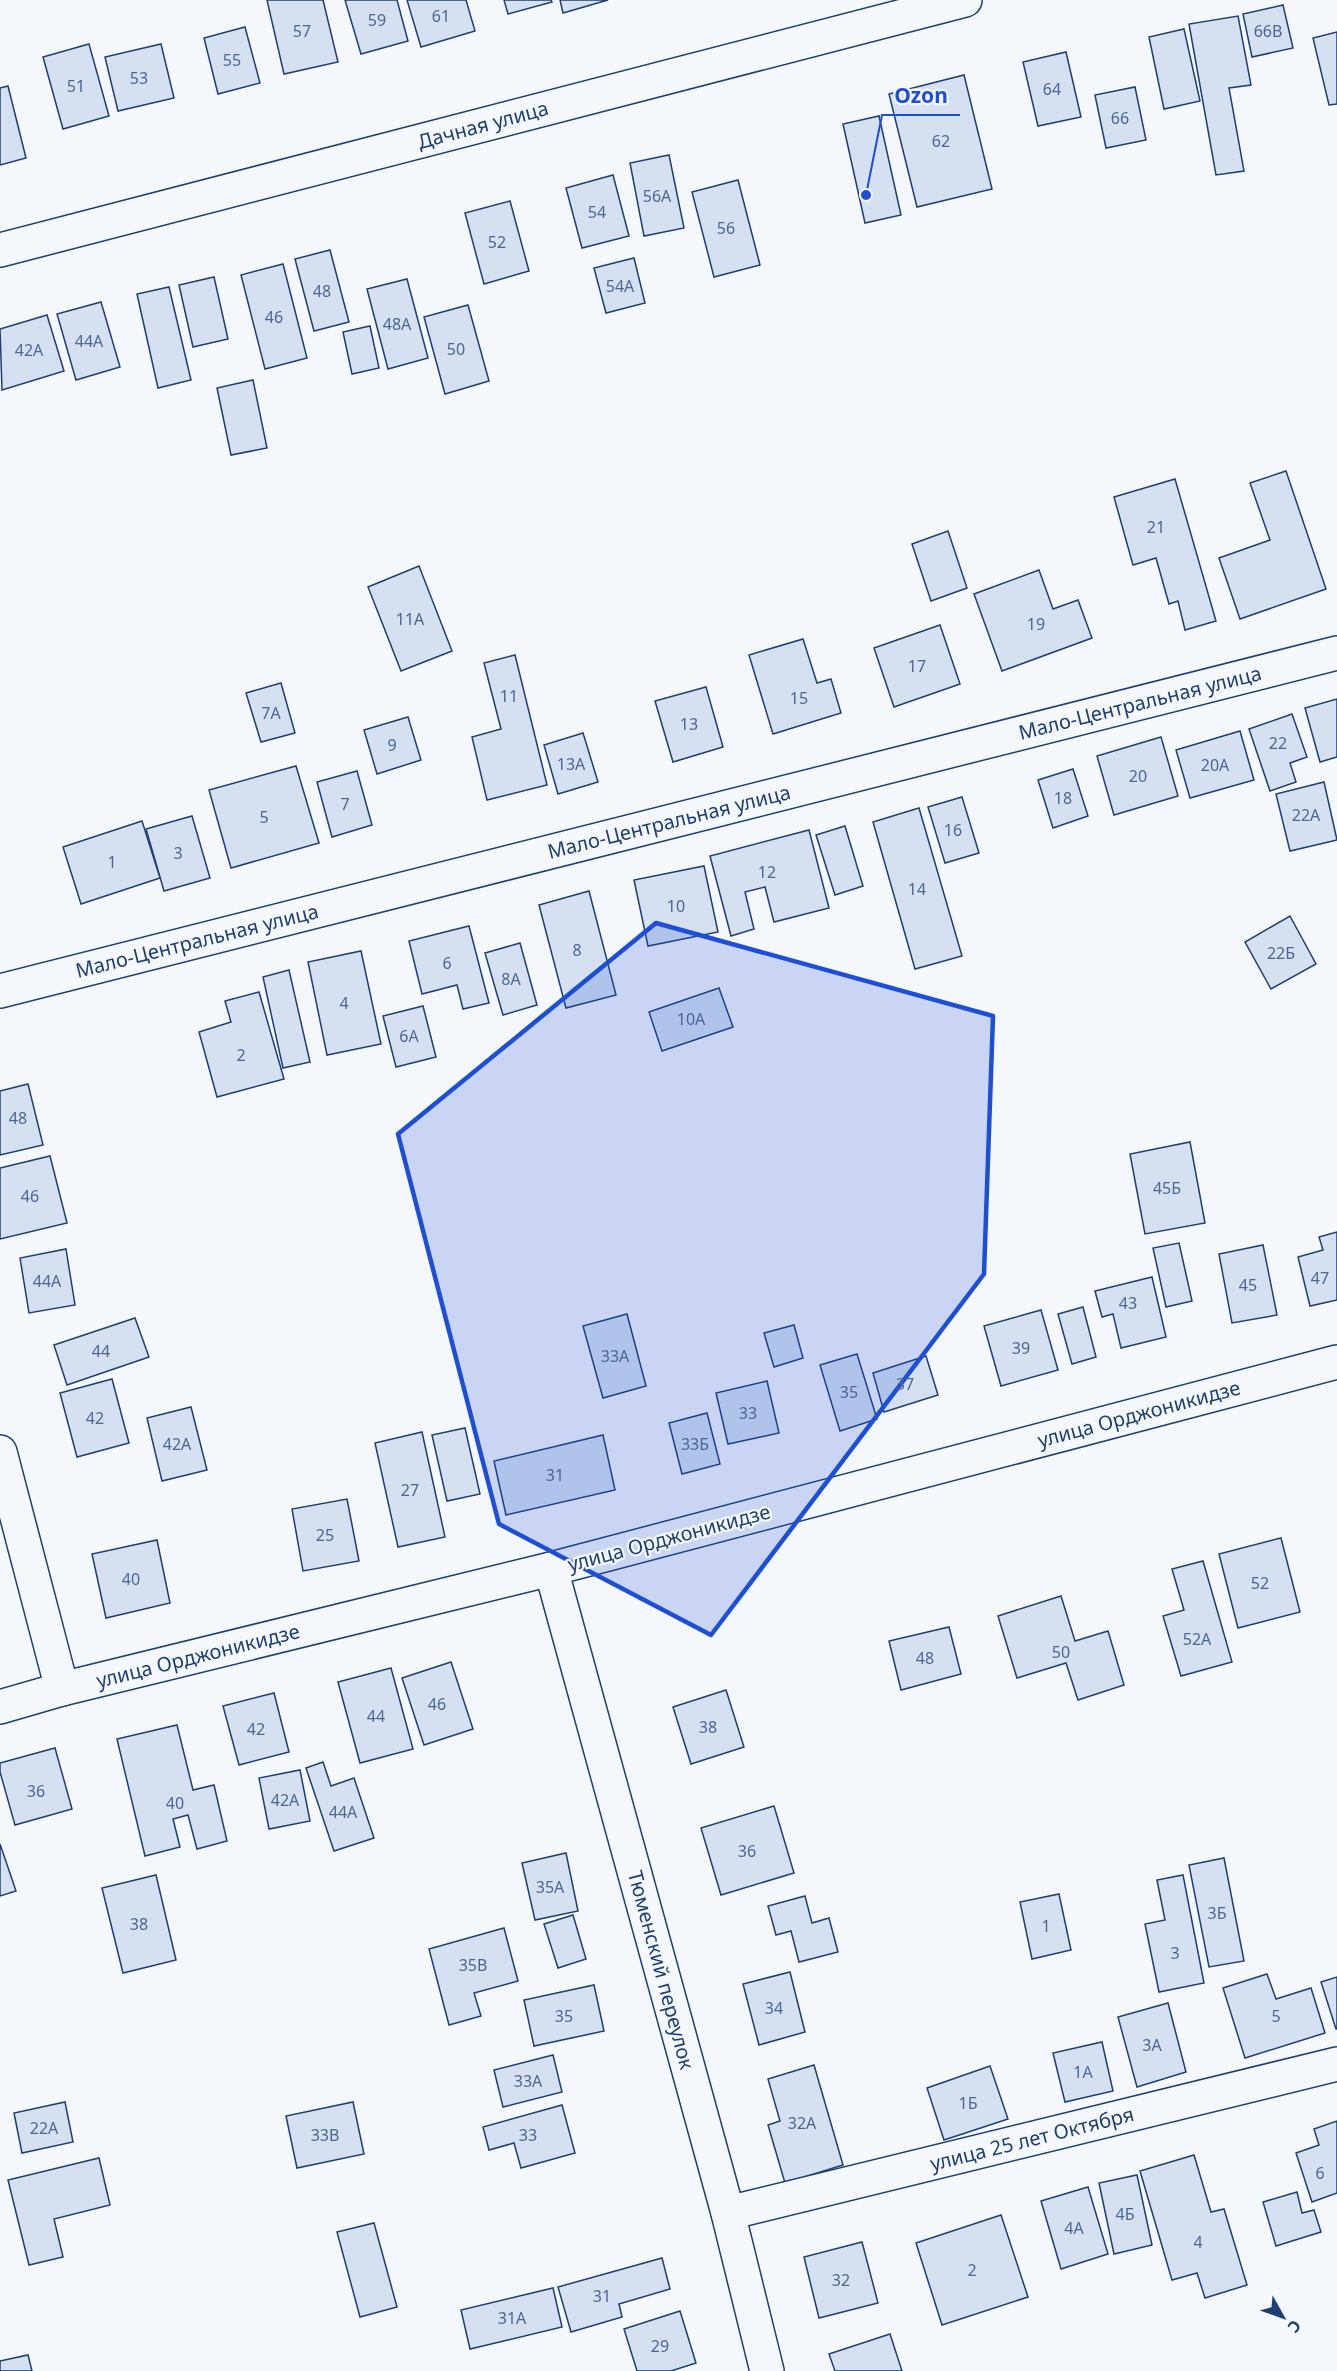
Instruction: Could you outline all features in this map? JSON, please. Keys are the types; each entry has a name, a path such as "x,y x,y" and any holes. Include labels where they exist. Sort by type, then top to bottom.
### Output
{"street":[{"name":"Дачная улица","path":"0,250 965,0"},
{"name":"Мало-Центральная улица","path":"0,991 1337,653"},
{"name":"улица Орджоникидзе","path":"0,1707 62,1689 551,1569 1337,1362"},
{"path":"0,1452 62,1689"},
{"name":"Тюменский переулок","path":"551,1569 728,2213 767,2371"},
{"name":"улица 25 лет Октября","path":"728,2213 1337,2064"}],"highlighted area":[{"path":"656,923 993,1016 984,1274 711,1635 499,1524 398,1134"}],"building":[{"path":"267,0 323,0 338,62 284,74"},
{"path":"345,0 397,0 408,41 361,54"},
{"path":"407,0 466,0 475,31 421,47"},
{"path":"504,0 551,0 552,2 508,14"},
{"path":"560,0 608,0 563,13"},
{"path":"1283,5 1293,48 1252,57 1243,14"},
{"path":"1238,16 1251,85 1229,88 1244,171 1216,175 1189,24"},
{"path":"245,27 260,83 218,94 204,38"},
{"path":"1184,29 1200,101 1164,109 1149,37"},
{"path":"1337,32 1337,104 1329,105 1313,38"},
{"path":"89,44 109,116 63,129 43,57"},
{"path":"161,44 174,98 118,111 105,57"},
{"path":"1066,52 1081,117 1038,126 1023,62"},
{"path":"964,75 992,189 917,207 889,94"},
{"path":"8,86 26,158 0,165 0,88"},
{"path":"1135,87 1146,140 1106,148 1095,95"},
{"path":"879,116 901,215 865,223 843,124"},
{"path":"669,155 684,228 644,236 630,163"},
{"path":"613,175 629,236 582,248 566,188"},
{"path":"738,180 760,265 714,277 692,192"},
{"path":"510,201 529,271 484,284 465,213"},
{"path":"330,250 349,322 314,331 295,259"},
{"path":"634,258 645,303 606,313 594,268"},
{"path":"283,264 307,358 265,369 241,275"},
{"path":"214,277 228,339 193,347 179,285"},
{"path":"407,279 428,358 388,369 367,289"},
{"path":"169,287 191,380 158,388 137,294"},
{"path":"101,302 120,367 76,380 57,314"},
{"path":"468,305 489,381 445,394 424,317"},
{"path":"47,315 64,371 2,390 0,329"},
{"path":"370,326 379,368 352,374 343,332"},
{"path":"253,380 267,448 231,455 217,388"},
{"path":"1286,471 1326,589 1240,619 1219,558 1270,540 1250,483"},
{"path":"1175,479 1216,621 1185,630 1178,601 1169,604 1156,558 1133,565 1114,497"},
{"path":"948,531 967,588 931,601 912,544"},
{"path":"419,566 452,651 401,671 368,587"},
{"path":"1039,570 1053,609 1078,600 1092,638 1002,671 974,594"},
{"path":"940,625 960,684 894,707 874,648"},
{"path":"803,639 817,683 831,679 841,713 773,734 749,655"},
{"path":"515,655 547,785 487,800 472,737 501,729 484,663"},
{"path":"281,683 295,733 261,742 246,693"},
{"path":"706,687 723,747 673,762 655,701"},
{"path":"1337,699 1337,757 1320,762 1305,708"},
{"path":"1292,714 1307,757 1290,763 1296,782 1270,791 1249,729"},
{"path":"408,717 421,760 377,774 364,730"},
{"path":"1240,731 1254,780 1190,798 1176,750"},
{"path":"583,733 598,782 558,794 544,745"},
{"path":"1161,737 1178,796 1114,815 1097,756"},
{"path":"296,766 319,843 231,868 209,790"},
{"path":"1073,769 1088,816 1053,828 1038,780"},
{"path":"357,771 372,825 332,837 317,782"},
{"path":"1324,782 1337,840 1290,851 1276,794"},
{"path":"962,797 979,853 945,863 928,807"},
{"path":"919,808 962,956 915,969 873,822"},
{"path":"192,816 210,878 164,891 146,829"},
{"path":"142,821 160,878 81,904 63,847"},
{"path":"845,826 863,886 835,895 816,835"},
{"path":"809,830 829,908 774,922 765,887 745,892 754,929 731,936 710,856"},
{"path":"704,866 718,932 648,946 634,880"},
{"path":"589,891 616,995 566,1008 539,905"},
{"path":"1290,916 1316,964 1271,989 1245,942"},
{"path":"469,926 489,1003 463,1009 457,985 422,994 409,941"},
{"path":"520,943 537,1005 503,1015 485,953"},
{"path":"361,951 381,1044 327,1055 308,962"},
{"path":"289,970 310,1062 283,1068 263,977"},
{"path":"719,988 733,1027 662,1051 649,1012"},
{"path":"259,992 284,1079 217,1097 199,1032 231,1022 225,1001"},
{"path":"423,1006 436,1057 396,1067 383,1016"},
{"path":"28,1084 43,1145 0,1155 0,1091"},
{"path":"1190,1142 1205,1223 1145,1234 1130,1154"},
{"path":"50,1156 67,1223 0,1239 0,1168"},
{"path":"1337,1232 1337,1300 1310,1306 1298,1257 1323,1250 1319,1237"},
{"path":"1179,1243 1192,1301 1166,1307 1153,1248"},
{"path":"1263,1245 1277,1315 1232,1323 1219,1254"},
{"path":"66,1249 75,1305 29,1313 20,1258"},
{"path":"1152,1277 1166,1337 1121,1348 1113,1314 1102,1317 1095,1291"},
{"path":"1083,1307 1096,1357 1072,1364 1058,1314"},
{"path":"1041,1310 1058,1370 1001,1386 984,1326"},
{"path":"627,1314 646,1386 603,1398 583,1326"},
{"path":"135,1318 149,1357 67,1385 54,1345"},
{"path":"794,1325 803,1358 774,1367 764,1333"},
{"path":"857,1354 877,1419 840,1431 820,1365"},
{"path":"926,1356 938,1395 884,1412 873,1373"},
{"path":"112,1379 129,1443 77,1457 60,1393"},
{"path":"767,1381 779,1433 728,1444 716,1393"},
{"path":"191,1407 207,1470 162,1481 147,1418"},
{"path":"707,1413 720,1464 682,1474 669,1423"},
{"path":"465,1428 480,1494 447,1501 432,1435"},
{"path":"422,1432 445,1537 398,1547 375,1443"},
{"path":"603,1435 615,1490 506,1515 494,1461"},
{"path":"347,1499 359,1561 303,1571 292,1509"},
{"path":"1281,1538 1300,1612 1238,1628 1219,1554"},
{"path":"157,1540 170,1603 106,1618 92,1554"},
{"path":"1203,1561 1232,1662 1181,1676 1163,1616 1184,1610 1172,1569"},
{"path":"1061,1596 1075,1641 1108,1631 1124,1685 1078,1700 1066,1663 1017,1678 998,1616"},
{"path":"949,1627 961,1674 901,1690 889,1641"},
{"path":"451,1662 473,1729 424,1745 402,1678"},
{"path":"391,1668 413,1749 360,1763 338,1682"},
{"path":"726,1690 744,1747 691,1764 673,1707"},
{"path":"274,1693 289,1752 239,1765 223,1706"},
{"path":"177,1725 193,1790 214,1785 227,1841 197,1849 188,1815 173,1819 180,1847 145,1856 117,1739"},
{"path":"55,1748 72,1809 15,1825 0,1772 0,1763"},
{"path":"323,1762 331,1786 354,1778 374,1838 334,1851 306,1768"},
{"path":"300,1770 310,1821 269,1829 259,1778"},
{"path":"774,1806 794,1873 721,1895 701,1828"},
{"path":"0,1844 16,1891 0,1896"},
{"path":"566,1853 578,1911 535,1920 522,1863"},
{"path":"1224,1858 1244,1961 1209,1967 1189,1865"},
{"path":"156,1875 176,1960 123,1973 102,1888"},
{"path":"1183,1875 1204,1983 1159,1992 1145,1924 1165,1920 1157,1880"},
{"path":"1059,1894 1071,1950 1032,1959 1020,1902"},
{"path":"805,1896 812,1923 829,1918 838,1952 799,1962 791,1931 776,1935 768,1906"},
{"path":"573,1915 586,1959 558,1968 544,1924"},
{"path":"504,1928 518,1981 474,1993 481,2016 449,2025 429,1949"},
{"path":"790,1972 805,2032 759,2045 743,1984"},
{"path":"1267,1974 1276,1999 1311,1988 1325,2033 1245,2058 1223,1988"},
{"path":"1337,1977 1337,2029 1336,2029 1321,1982"},
{"path":"594,1985 604,2031 534,2046 524,2000"},
{"path":"1168,2003 1186,2072 1137,2087 1118,2017"},
{"path":"1102,2042 1113,2091 1065,2102 1053,2053"},
{"path":"553,2055 562,2092 503,2107 494,2070"},
{"path":"814,2065 843,2165 785,2183 768,2125 780,2121 768,2079"},
{"path":"990,2066 1008,2119 944,2140 927,2088"},
{"path":"65,2102 73,2142 22,2153 14,2113"},
{"path":"353,2102 364,2154 297,2168 286,2116"},
{"path":"562,2105 575,2153 521,2168 514,2143 489,2150 483,2127"},
{"path":"1337,2121 1337,2193 1312,2202 1296,2153 1319,2145 1314,2129"},
{"path":"1194,2155 1211,2212 1224,2209 1247,2285 1205,2298 1197,2273 1172,2280 1140,2171"},
{"path":"99,2158 110,2205 54,2219 63,2257 29,2265 8,2180"},
{"path":"1137,2175 1152,2245 1114,2254 1099,2183"},
{"path":"1088,2187 1108,2254 1061,2269 1041,2201"},
{"path":"1297,2192 1302,2213 1314,2210 1321,2232 1276,2246 1263,2202"},
{"path":"1001,2215 1028,2297 942,2325 916,2243"},
{"path":"374,2223 397,2307 360,2317 337,2232"},
{"path":"862,2242 878,2303 819,2318 804,2257"},
{"path":"662,2258 670,2289 619,2304 622,2317 571,2332 558,2287"},
{"path":"553,2288 562,2327 470,2349 461,2310"},
{"path":"680,2311 696,2363 671,2371 637,2371 624,2329"},
{"path":"890,2334 902,2371 835,2371 829,2354"},
{"path":"28,2355 32,2371 0,2371 0,2361"}],"place":[{"name":"Ozon","path":"866,195"}]}
